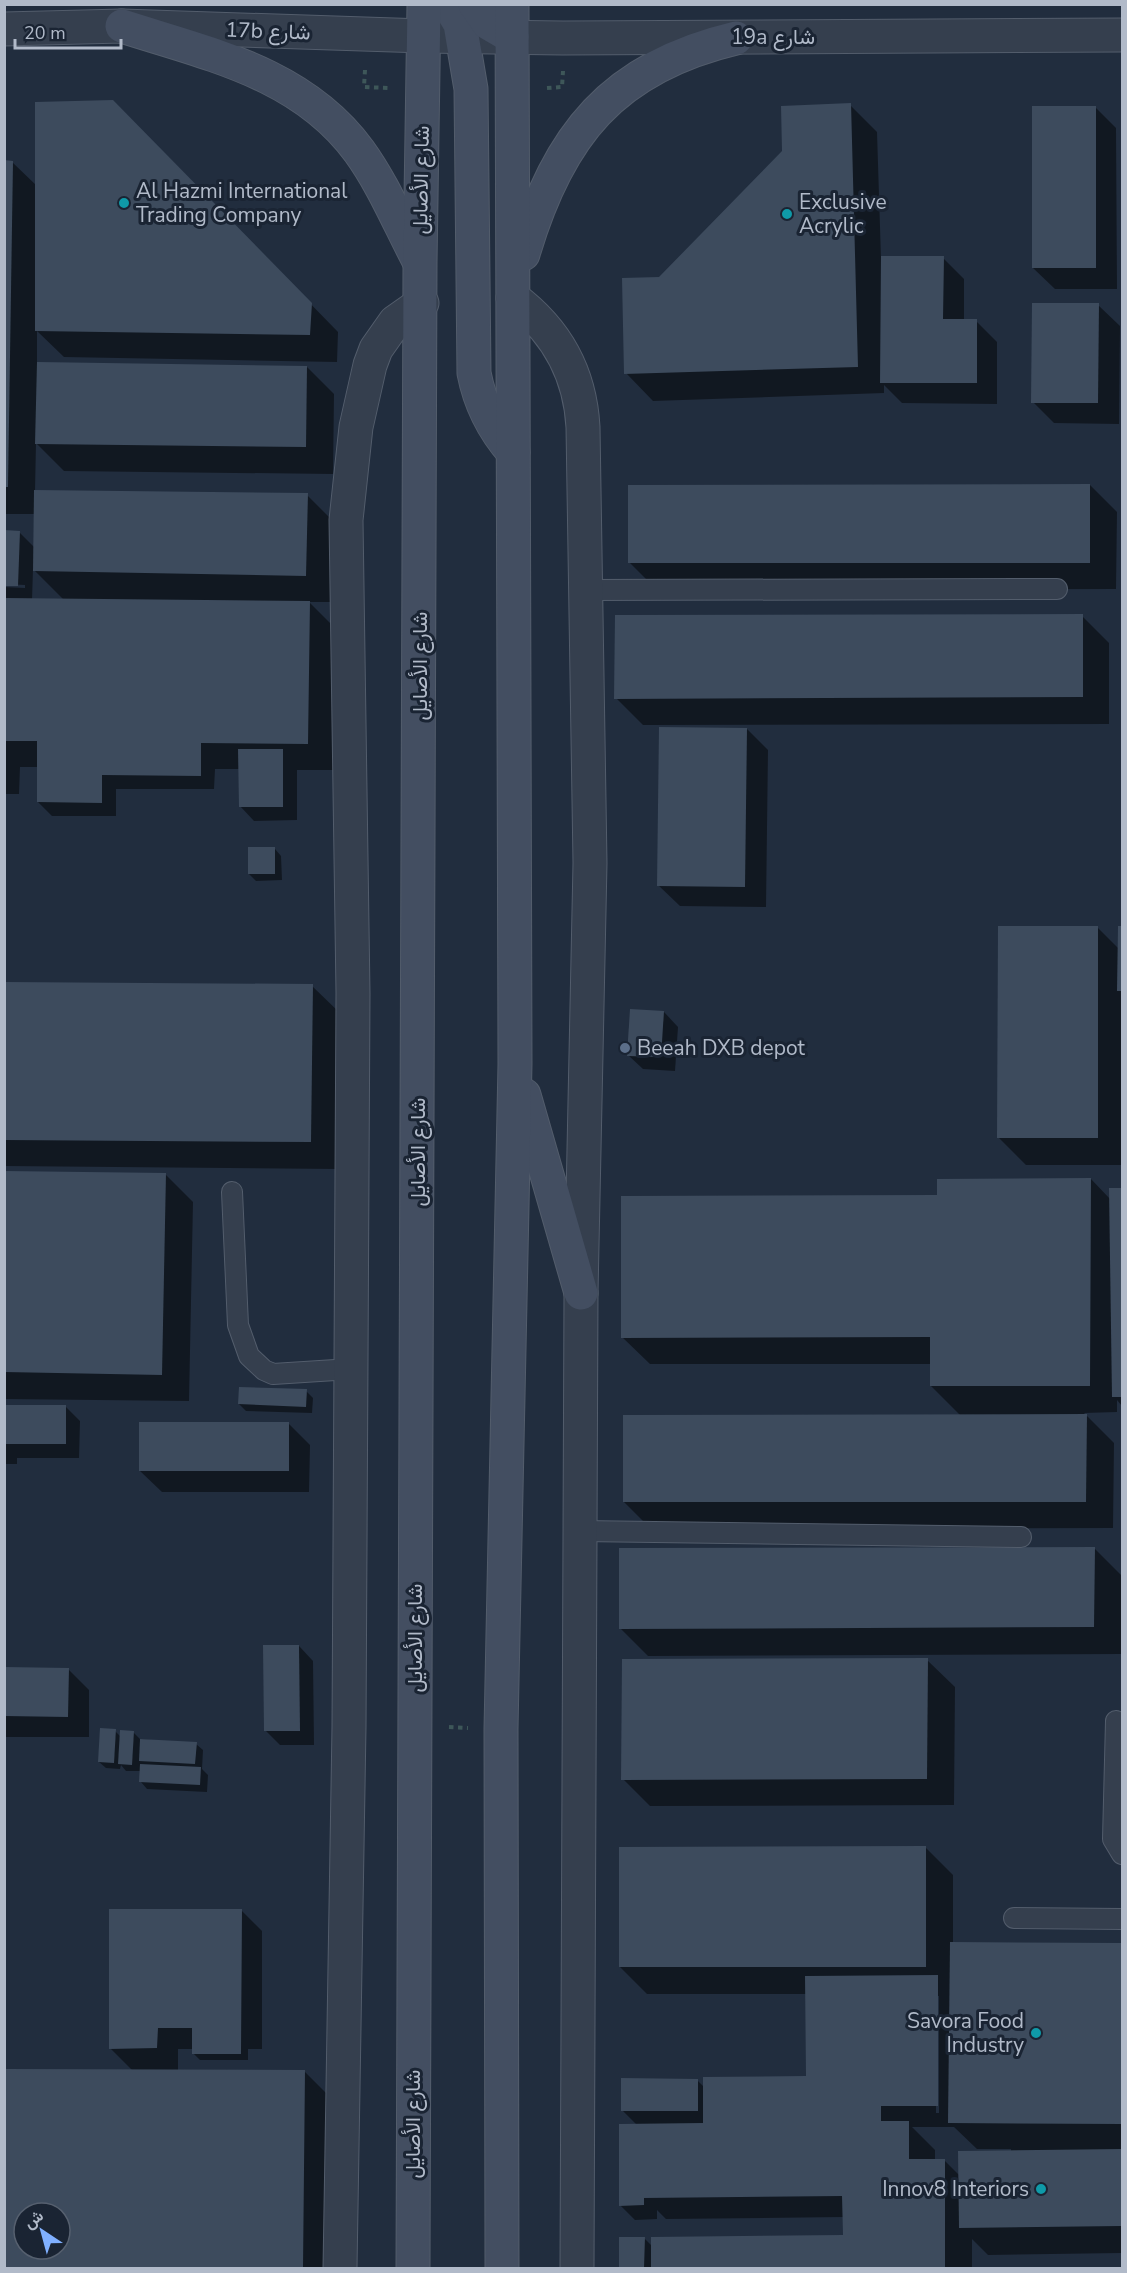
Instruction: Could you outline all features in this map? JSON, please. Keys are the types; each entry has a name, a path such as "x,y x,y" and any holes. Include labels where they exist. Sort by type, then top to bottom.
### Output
{"main road":[{"path":"448,4 460,24 464,37 471,89 474,373 487,416 498,435 513,452"},
{"path":"475,4 488,23 512,37"},
{"path":"502,2268 501,1730 515,1064 512,4"},
{"name":"شارع الأصايل","path":"412,2268 422,303 420,262 424,20"},
{"path":"122,26 254,69 305,97 328,115 359,151 420,262"},
{"path":"513,292 544,189 559,160 602,106 651,69 706,45 736,38"},
{"path":"515,1064 581,1293"}],"street":[{"name":"19a شارع","path":"424,20 464,37 736,38 1122,35"},
{"name":"17b شارع","path":"4,29 424,20"},
{"path":"513,292 546,326 569,363 577,384 583,427 591,863 581,1293 577,2268"},
{"path":"340,2268 349,1715 353,993 346,520 356,428 370,365 376,349 390,328 422,303"}],"lane":[{"path":"586,590 1057,589"},
{"path":"232,1192 238,1325 249,1356 264,1370 273,1374 351,1369"},
{"path":"581,1531 1021,1538"},
{"path":"1116,1721 1113,1839 1122,1854"},
{"path":"1014,1918 1122,1919"}],"building":[{"name":"Al Hazmi International Trading Company","path":"113,100 312,303 310,335 35,331 35,102"},
{"name":"Exclusive Acrylic","path":"851,103 858,367 624,374 622,278 659,277 782,151 781,106"},
{"path":"1032,106 1096,106 1096,268 1032,268"},
{"path":"4,160 13,161 8,487 4,487"},
{"path":"881,256 944,256 943,319 977,319 977,383 880,383"},
{"path":"1032,303 1099,303 1098,403 1031,403"},
{"path":"37,362 307,366 306,447 35,444"},
{"path":"1090,484 1090,563 628,563 628,485"},
{"path":"34,490 308,493 306,576 33,571"},
{"path":"4,530 20,531 18,586 4,586"},
{"path":"4,598 310,601 308,744 201,743 201,776 102,775 102,803 37,802 37,741 4,741"},
{"path":"1083,614 1083,697 614,699 615,615"},
{"path":"659,727 747,728 745,887 657,886"},
{"path":"238,749 283,749 283,807 239,807"},
{"path":"248,847 275,847 275,874 248,874"},
{"path":"998,926 1098,926 1098,1138 997,1138"},
{"path":"1118,926 1122,926 1122,991 1117,991"},
{"path":"4,982 313,984 311,1142 4,1140"},
{"path":"630,1009 664,1011 661,1057 627,1056"},
{"path":"4,1171 166,1173 162,1375 4,1372"},
{"path":"1091,1178 1090,1386 930,1386 930,1337 621,1338 621,1196 937,1195 937,1179"},
{"path":"1109,1188 1122,1188 1122,1397 1112,1397"},
{"path":"239,1387 307,1389 306,1407 238,1404"},
{"path":"4,1405 66,1405 66,1444 4,1444"},
{"path":"1087,1414 1086,1502 623,1502 623,1415"},
{"path":"139,1422 289,1422 289,1471 139,1471"},
{"path":"1095,1547 1094,1627 619,1629 619,1548"},
{"path":"263,1645 299,1645 300,1731 264,1731"},
{"path":"928,1658 927,1779 621,1780 622,1659"},
{"path":"4,1667 69,1668 68,1717 4,1716"},
{"path":"100,1728 116,1729 114,1763 98,1762"},
{"path":"120,1730 134,1731 132,1765 118,1764"},
{"path":"140,1739 197,1742 195,1764 139,1761"},
{"path":"140,1764 201,1767 200,1785 139,1782"},
{"path":"926,1846 926,1967 619,1967 619,1847"},
{"path":"109,1909 242,1909 241,2054 192,2054 192,2028 158,2028 157,2048 109,2049"},
{"name":"Savora Food Industry","path":"950,1942 1122,1943 1122,2124 948,2123"},
{"path":"938,1975 938,2106 881,2106 881,2121 909,2121 909,2159 945,2159 945,2268 651,2268 651,2237 843,2235 842,2196 644,2198 644,2205 619,2206 619,2124 703,2123 703,2077 806,2076 805,1976"},
{"path":"4,2069 305,2070 303,2268 4,2268"},
{"path":"621,2078 698,2079 698,2111 621,2111"},
{"name":"Innov8 Interiors","path":"1122,2149 1122,2226 959,2228 958,2151"},
{"path":"619,2237 645,2237 644,2268 619,2268"}],"place":[{"name":"Al Hazmi International Trading Company","path":"124,203"},
{"name":"Exclusive Acrylic","path":"787,214"},
{"name":"Beeah DXB depot","path":"625,1048"},
{"name":"Savora Food Industry","path":"1036,2033"},
{"name":"Innov8 Interiors","path":"1041,2189"}]}
